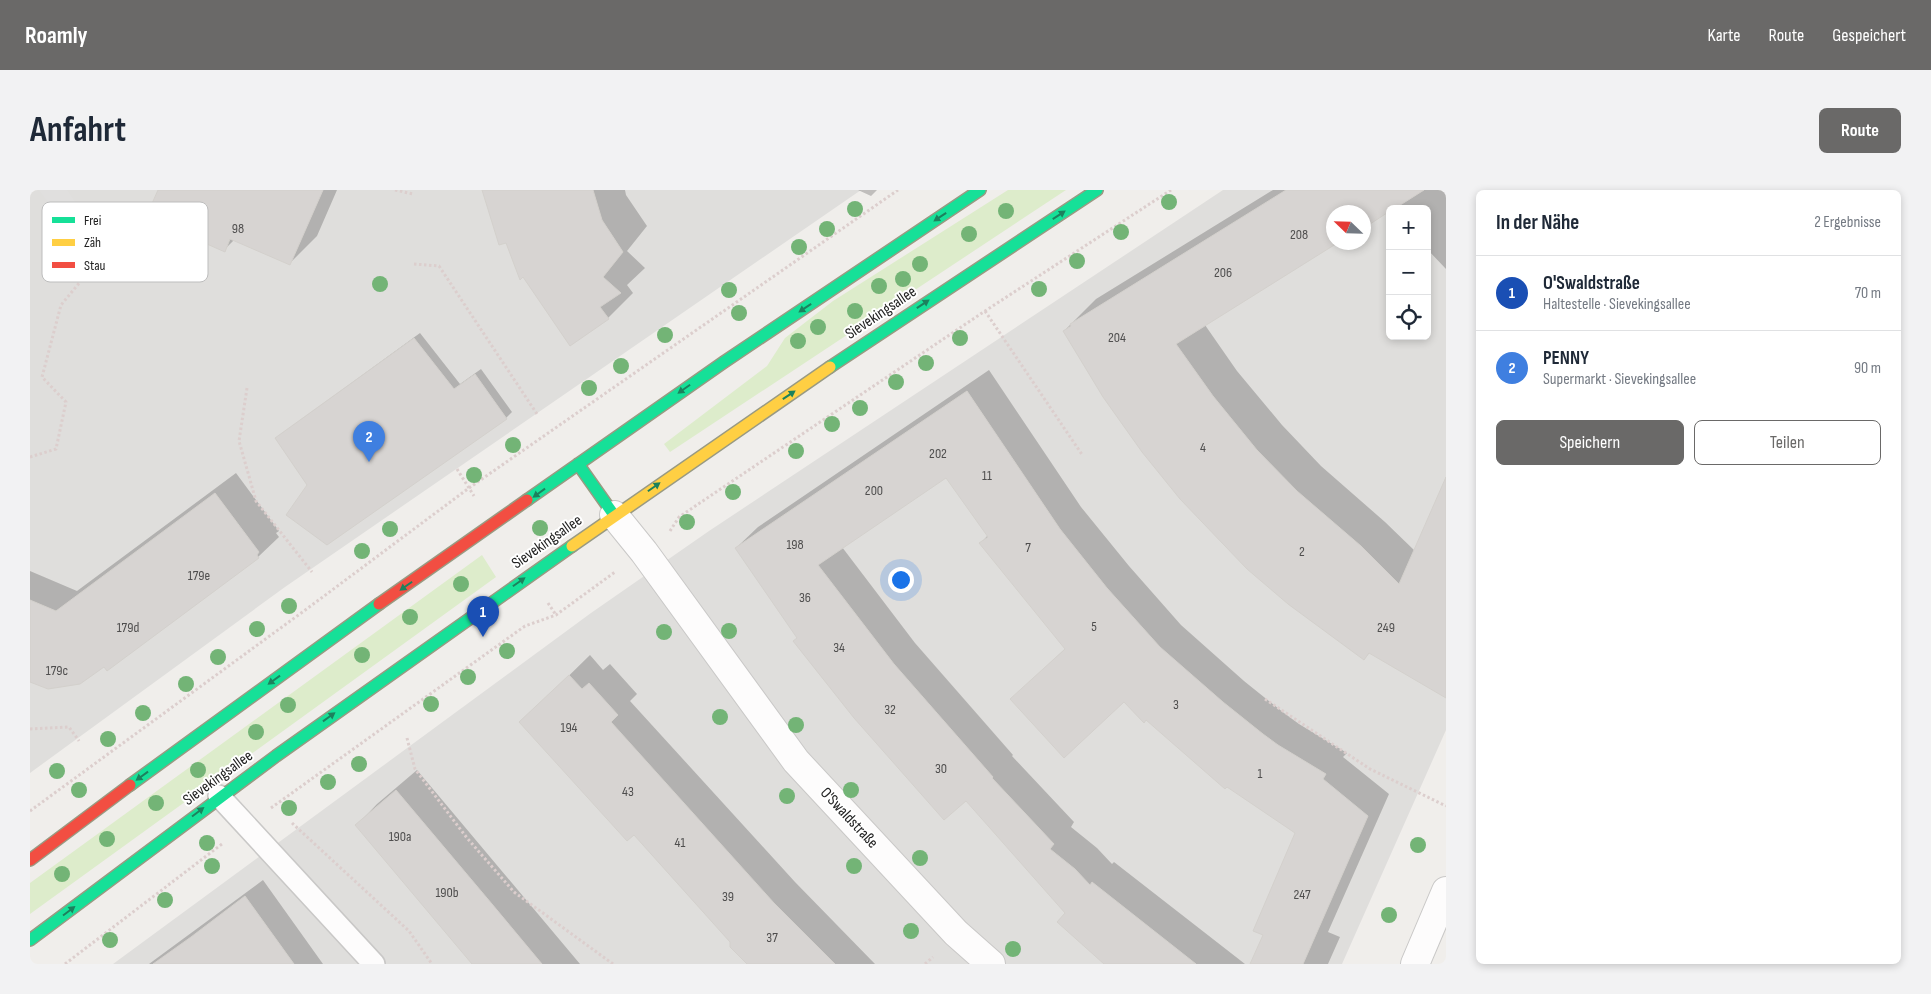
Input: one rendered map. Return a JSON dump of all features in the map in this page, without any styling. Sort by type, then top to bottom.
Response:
[{"type":"main road","points":[[30,860],[352,623],[724,362],[980,190]]},
{"type":"main road","name":"Sievekingsallee","points":[[30,940],[219,796],[614,515],[965,275],[1097,190]]},
{"type":"main road","points":[[578,464],[614,515]]},
{"type":"street","name":"O'Swaldstraße","points":[[614,515],[644,552],[796,761],[956,934],[991,964]]},
{"type":"street","points":[[1415,964],[1446,891]]},
{"type":"lane","points":[[219,796],[374,964]]},
{"type":"path","points":[[395,190],[413,194]]},
{"type":"path","points":[[30,811],[469,488],[898,190]]},
{"type":"path","points":[[668,536],[678,517],[985,311],[1171,190]]},
{"type":"path","points":[[414,264],[439,266],[537,414]]},
{"type":"path","points":[[30,457],[56,449],[66,402],[42,377],[61,305],[80,282]]},
{"type":"path","points":[[985,311],[1083,456]]},
{"type":"path","points":[[247,388],[239,441],[256,501],[312,572]]},
{"type":"path","points":[[456,469],[469,488]]},
{"type":"path","points":[[66,964],[246,826],[525,626],[556,615],[615,572]]},
{"type":"path","points":[[1265,699],[1370,769],[1446,806]]},
{"type":"path","points":[[30,729],[69,727],[79,740]]},
{"type":"path","points":[[407,738],[415,769],[467,838],[514,892],[614,964]]},
{"type":"path","points":[[292,823],[409,931],[432,964]]},
{"type":"shaded area","points":[[30,190],[861,190],[285,587],[30,773]]},
{"type":"shaded area","points":[[39,190],[67,190],[75,202],[48,202]]},
{"type":"shaded area","points":[[1223,190],[1446,190],[1446,730],[1342,964],[113,964],[591,613],[709,531]]},
{"type":"green space","points":[[1008,190],[1066,190],[670,452],[664,444],[767,366],[785,338],[833,301]]},
{"type":"green space","points":[[482,555],[496,577],[30,914],[30,883]]},
{"type":"building","points":[[158,190],[323,190],[290,265],[230,239],[225,252],[208,244],[208,202],[153,202]]},
{"type":"building","points":[[482,190],[593,190],[602,220],[623,252],[603,277],[621,293],[600,307],[609,319],[570,346],[523,277],[520,280],[506,243],[499,245]]},
{"type":"building","points":[[1286,190],[1424,190],[1400,205],[1386,205],[1386,214],[1371,223],[1371,205],[1326,205],[1326,250],[1176,344],[1213,396],[1257,450],[1297,491],[1361,546],[1399,584],[1446,477],[1446,698],[1369,653],[1364,660],[1288,604],[1247,569],[1180,499],[1142,452],[1103,397],[1063,331],[1071,326],[1070,324]]},
{"type":"building","points":[[414,338],[454,389],[475,374],[507,419],[327,545],[286,515],[307,485],[275,438]]},
{"type":"building","points":[[967,391],[1060,529],[1107,588],[1160,647],[1263,734],[1326,774],[1323,779],[1368,816],[1303,964],[1250,964],[1263,935],[1253,931],[1295,833],[1227,787],[1225,789],[1146,720],[1144,723],[1124,702],[1064,758],[1010,699],[1065,649],[979,543],[988,537],[946,478],[818,565],[894,664],[992,778],[1054,844],[1050,849],[1075,869],[1090,885],[1092,882],[1196,964],[1104,964],[1057,922],[1065,913],[966,801],[944,820],[854,718],[793,641],[797,638],[735,548]]},
{"type":"building","points":[[215,493],[259,552],[257,555],[259,558],[107,671],[104,667],[80,684],[48,689],[30,682],[30,600],[56,611]]},
{"type":"building","points":[[569,675],[582,689],[589,683],[618,715],[611,722],[774,903],[835,964],[747,964],[730,947],[730,942],[634,835],[627,841],[519,722]]},
{"type":"building","points":[[396,790],[542,964],[472,964],[355,825]]},
{"type":"building","points":[[245,896],[294,964],[153,964],[191,937]]},
{"type":"traffic: fast","points":[[527,500],[724,362],[980,190]]},
{"type":"traffic: fast","points":[[830,367],[1097,190]]},
{"type":"traffic: fast","points":[[578,464],[614,515]]},
{"type":"traffic: fast","points":[[30,940],[276,756],[572,546]]},
{"type":"traffic: fast","points":[[130,785],[379,604]]},
{"type":"traffic: slow","points":[[572,546],[830,367]]},
{"type":"traffic: jam","points":[[379,604],[527,500]]},
{"type":"traffic: jam","points":[[30,860],[130,785]]},
{"type":"place","name":"PENNY","points":[[369,462]]},
{"type":"place","name":"O'Swaldstraße","points":[[483,637]]}]
